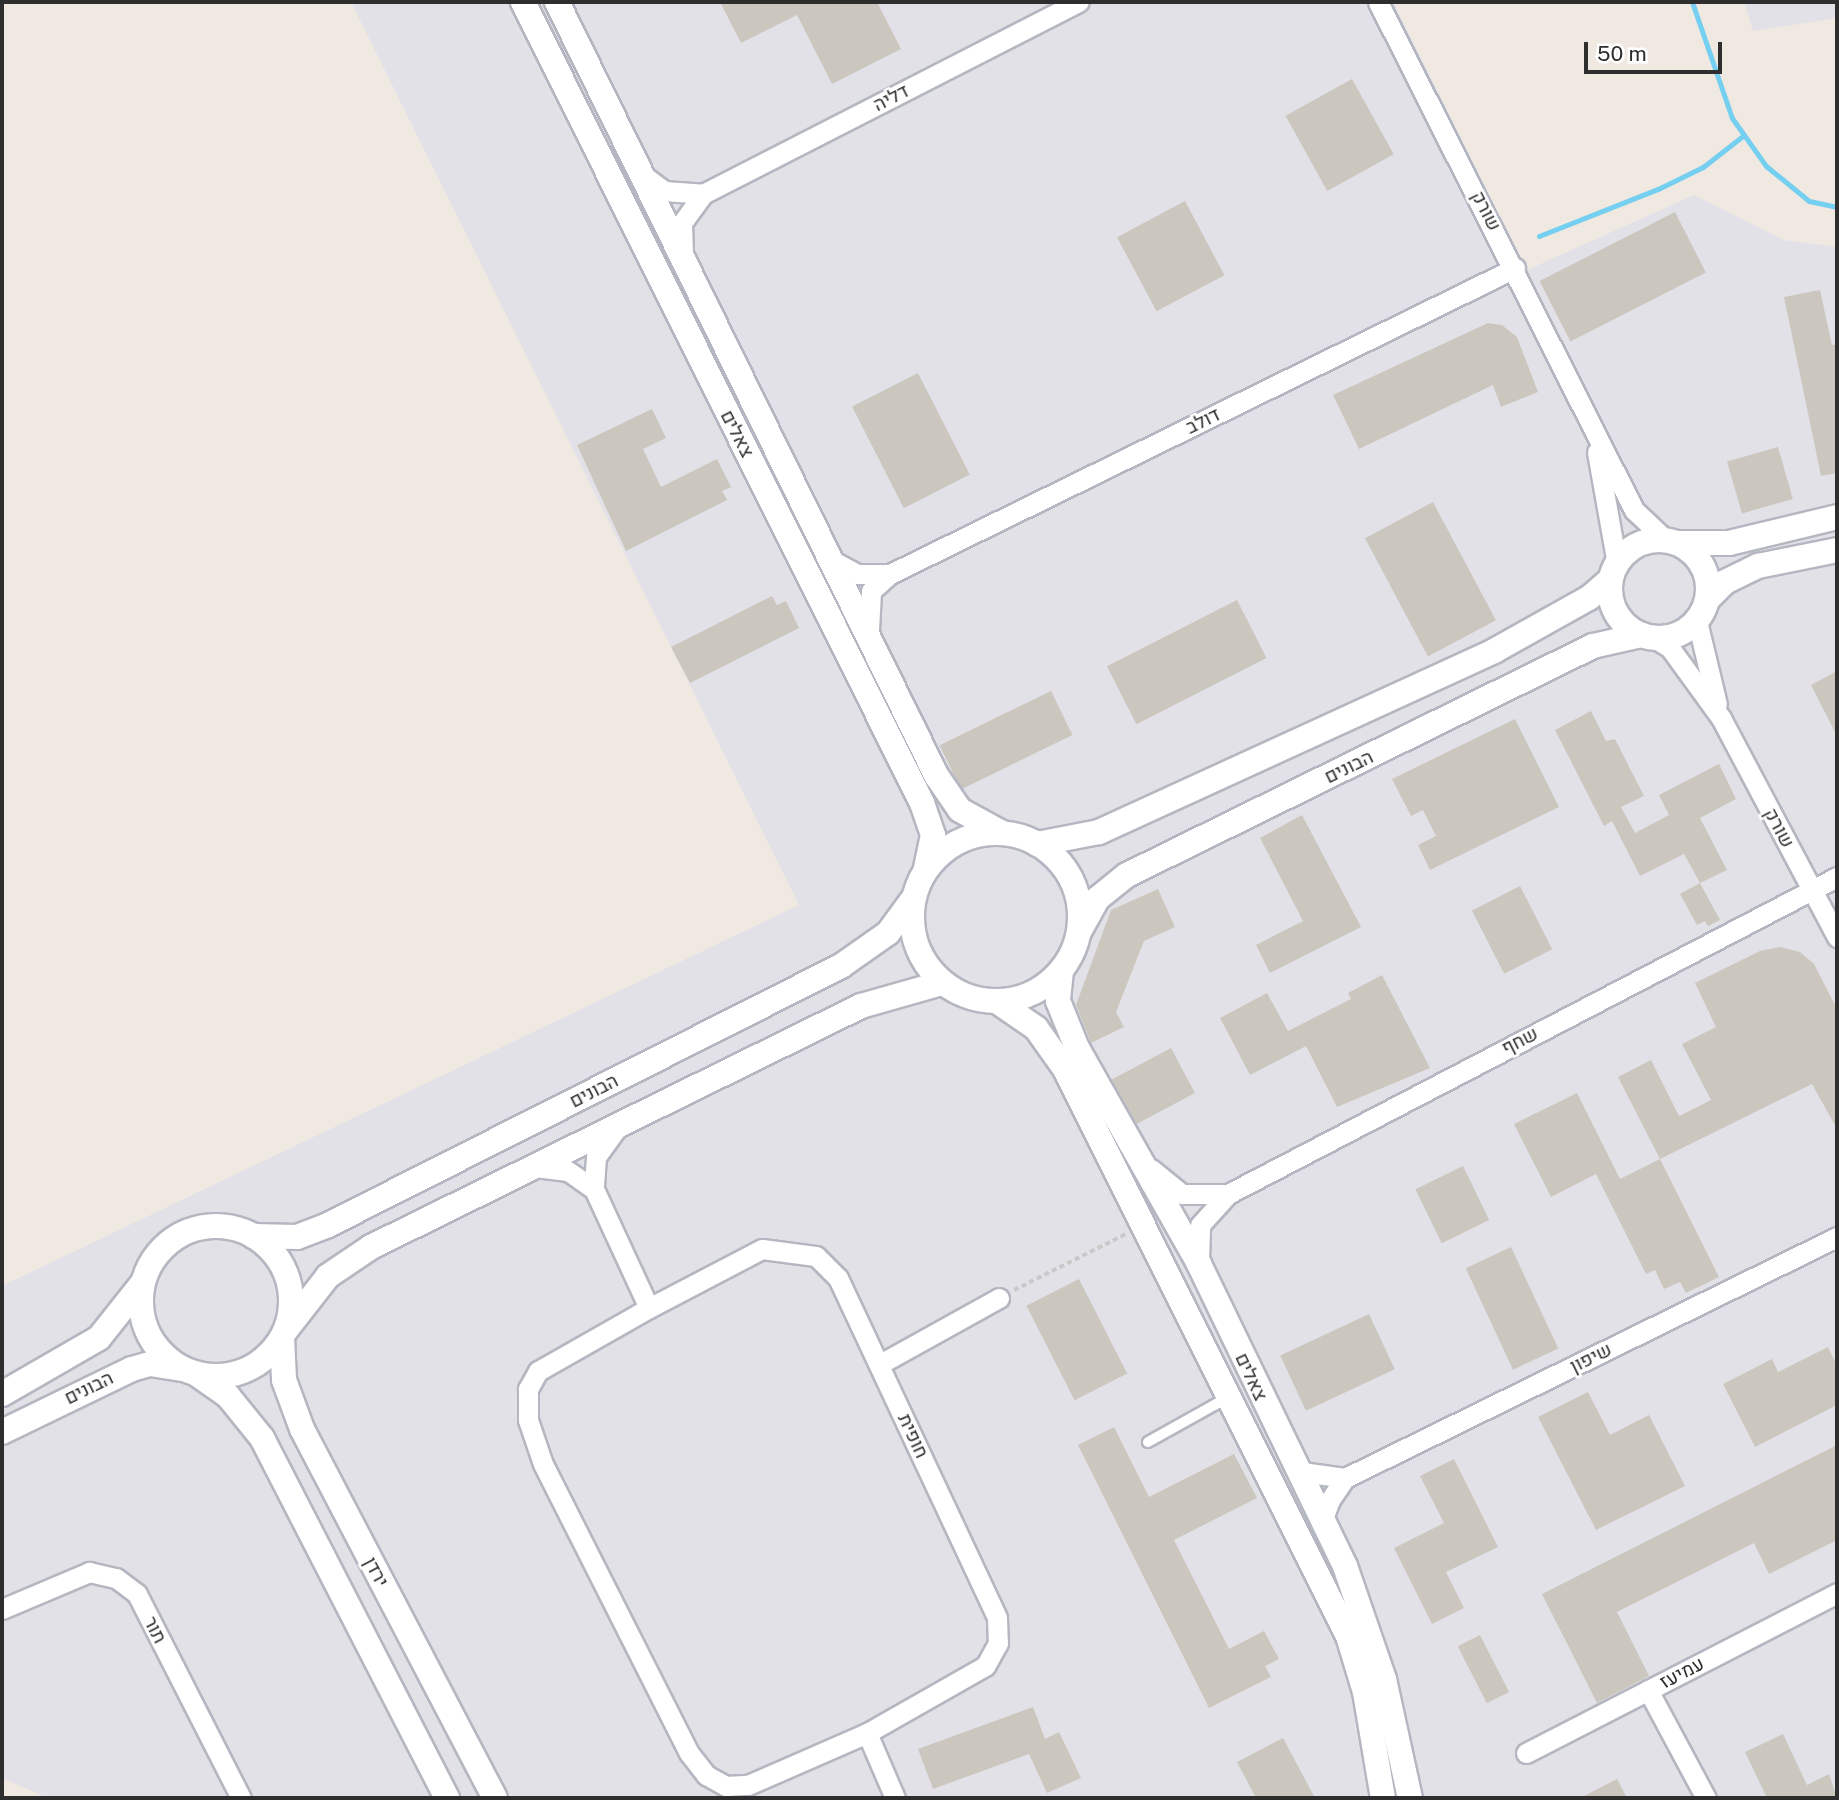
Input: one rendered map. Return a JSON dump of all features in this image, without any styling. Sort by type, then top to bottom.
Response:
[{"type":"street","name":"צאלים","points":[[523,2],[922,803],[933,835],[926,869]]},
{"type":"street","name":"צאלים","points":[[557,2],[948,795],[973,820],[1002,833]]},
{"type":"street","name":"דליה","points":[[685,262],[682,223],[703,194],[1079,2]]},
{"type":"street","name":"שורק","points":[[1378,2],[1515,268],[1634,510],[1672,542]]},
{"type":"street","points":[[640,173],[664,191],[703,194]]},
{"type":"street","name":"דולב","points":[[871,641],[867,607],[878,582],[890,574],[1515,268]]},
{"type":"street","name":"שורק","points":[[1591,423],[1614,572]]},
{"type":"street","points":[[1037,844],[1099,832],[1494,651],[1589,598],[1638,545],[1672,542],[1730,543],[1837,517]]},
{"type":"street","points":[[1672,542],[1701,563],[1702,610]]},
{"type":"street","points":[[1614,572],[1619,618],[1648,637],[1674,636],[1702,610],[1725,582],[1758,566],[1837,550]]},
{"type":"street","name":"דולב","points":[[831,560],[845,571],[890,574]]},
{"type":"street","name":"שורק","points":[[1702,610],[1721,718]]},
{"type":"street","name":"שורק","points":[[1648,637],[1670,648],[1721,718],[1837,937]]},
{"type":"street","name":"הבונים","points":[[1079,932],[1097,900],[1127,875],[1593,646],[1648,637]]},
{"type":"street","points":[[1002,833],[1037,844],[1060,864],[1076,890],[1079,932],[1061,971],[1022,998],[998,1002],[959,994],[942,983],[915,945],[913,899],[926,869],[959,841],[1002,833]]},
{"type":"street","name":"שחף","points":[[1199,1264],[1195,1241],[1200,1225],[1228,1194],[1837,877]]},
{"type":"street","name":"הבונים","points":[[253,1236],[298,1237],[328,1225],[841,966],[888,933],[913,899]]},
{"type":"street","name":"צאלים","points":[[1061,971],[1058,1001],[1068,1029],[1149,1168],[1199,1264],[1287,1455],[1345,1566],[1384,1679],[1410,1798]]},
{"type":"street","points":[[284,1334],[292,1304],[285,1271],[253,1236],[218,1226],[184,1232],[153,1258],[142,1285],[146,1330],[155,1346],[190,1372],[248,1370],[284,1334],[328,1276],[371,1247],[861,1006],[942,983]]},
{"type":"street","name":"צאלים","points":[[998,1002],[1037,1028],[1065,1069],[1348,1636],[1365,1692],[1383,1798]]},
{"type":"street","points":[[621,1123],[596,1157],[594,1189],[649,1308]]},
{"type":"street","points":[[534,1167],[568,1171],[594,1189]]},
{"type":"street","name":"שחף","points":[[1149,1168],[1182,1194],[1228,1194]]},
{"type":"street","name":"שיפון","points":[[1345,1478],[1837,1237]]},
{"type":"street","name":"חופית","points":[[793,1249],[816,1256],[838,1278],[880,1364],[997,1618],[998,1643],[985,1666],[964,1682],[867,1733],[748,1785],[726,1786],[706,1775],[689,1753],[543,1464],[528,1420],[528,1389],[538,1371],[649,1308],[761,1250],[793,1249]]},
{"type":"street","name":"הבונים","points":[[2,1394],[99,1338],[142,1285]]},
{"type":"street","points":[[880,1364],[999,1297]]},
{"type":"street","name":"ירדן","points":[[284,1334],[284,1380],[302,1429],[495,1798]]},
{"type":"street","name":"הבונים","points":[[2,1432],[132,1369],[150,1364],[190,1372]]},
{"type":"street","name":"ירדן","points":[[190,1372],[228,1396],[262,1438],[447,1798]]},
{"type":"street","points":[[1287,1455],[1302,1472],[1345,1478],[1322,1521],[1345,1566]]},
{"type":"street","name":"תור","points":[[2,1609],[89,1572],[116,1578],[137,1594],[241,1798]]},
{"type":"street","name":"עמיעז","points":[[1526,1753],[1837,1593]]},
{"type":"street","points":[[1648,1690],[1706,1798]]},
{"type":"street","points":[[867,1733],[895,1798]]},
{"type":"lane","points":[[1148,1442],[1229,1398]]},
{"type":"path","points":[[999,1297],[1143,1226]]},
{"type":"shaded area","points":[[351,2],[1393,2],[1527,270],[1694,195],[1784,240],[1837,247],[1837,1798],[48,1798],[2,1778],[2,1281],[4,1285],[799,905]]},
{"type":"shaded area","points":[[1744,2],[1837,2],[1837,18],[1753,31]]},
{"type":"building","points":[[720,2],[877,2],[901,49],[832,84],[797,15],[741,43]]},
{"type":"building","points":[[1352,79],[1394,154],[1327,191],[1286,116]]},
{"type":"building","points":[[1185,201],[1224,275],[1156,311],[1117,237]]},
{"type":"building","points":[[1675,212],[1706,273],[1570,342],[1540,281]]},
{"type":"building","points":[[1820,290],[1832,345],[1837,344],[1837,473],[1821,476],[1784,297]]},
{"type":"building","points":[[1488,323],[1502,325],[1517,337],[1538,392],[1501,407],[1493,385],[1359,449],[1333,395]]},
{"type":"building","points":[[918,373],[970,475],[904,508],[852,407]]},
{"type":"building","points":[[652,409],[666,438],[643,449],[661,487],[717,459],[731,487],[722,491],[727,500],[626,551],[577,445]]},
{"type":"building","points":[[1778,447],[1793,499],[1742,514],[1727,462]]},
{"type":"building","points":[[1433,502],[1496,620],[1428,656],[1365,538]]},
{"type":"building","points":[[772,596],[777,605],[786,601],[799,628],[690,683],[671,647]]},
{"type":"building","points":[[1237,600],[1267,658],[1136,724],[1107,666]]},
{"type":"building","points":[[1837,671],[1837,736],[1811,685]]},
{"type":"building","points":[[1051,691],[1072,735],[961,789],[940,745]]},
{"type":"building","points":[[1591,711],[1606,741],[1615,739],[1644,796],[1621,807],[1635,833],[1669,815],[1659,795],[1719,764],[1736,799],[1700,818],[1727,870],[1700,883],[1684,854],[1640,876],[1612,821],[1604,826],[1555,730]]},
{"type":"building","points":[[1515,719],[1559,807],[1430,870],[1418,845],[1436,836],[1423,810],[1411,816],[1392,779]]},
{"type":"building","points":[[1302,815],[1361,927],[1270,973],[1256,945],[1303,921],[1260,838]]},
{"type":"building","points":[[1700,883],[1720,920],[1708,926],[1705,921],[1697,925],[1680,894]]},
{"type":"building","points":[[1520,886],[1552,949],[1504,974],[1472,911]]},
{"type":"building","points":[[1158,889],[1175,927],[1144,941],[1116,1012],[1124,1027],[1091,1043],[1076,1005],[1111,910]]},
{"type":"building","points":[[1780,947],[1800,952],[1814,964],[1837,1009],[1837,1129],[1812,1084],[1660,1159],[1618,1077],[1651,1060],[1679,1116],[1711,1100],[1682,1044],[1716,1027],[1695,983],[1760,951]]},
{"type":"building","points":[[1382,975],[1430,1068],[1337,1107],[1306,1046],[1250,1075],[1220,1018],[1267,993],[1288,1031],[1351,999],[1348,993]]},
{"type":"building","points":[[1171,1048],[1195,1093],[1136,1124],[1112,1079]]},
{"type":"building","points":[[1577,1093],[1620,1179],[1660,1159],[1719,1277],[1686,1293],[1680,1282],[1664,1289],[1655,1270],[1646,1274],[1596,1174],[1551,1197],[1514,1124]]},
{"type":"building","points":[[1463,1166],[1489,1220],[1442,1243],[1415,1189]]},
{"type":"building","points":[[1511,1247],[1558,1349],[1513,1370],[1466,1268]]},
{"type":"building","points":[[1079,1279],[1127,1373],[1075,1400],[1026,1306]]},
{"type":"building","points":[[1369,1314],[1395,1369],[1306,1411],[1280,1355]]},
{"type":"building","points":[[1828,1347],[1837,1366],[1837,1405],[1755,1447],[1723,1384],[1772,1359],[1778,1372]]},
{"type":"building","points":[[1588,1392],[1610,1435],[1649,1415],[1685,1486],[1596,1530],[1538,1417]]},
{"type":"building","points":[[1114,1427],[1149,1497],[1234,1454],[1257,1498],[1174,1540],[1229,1649],[1264,1631],[1279,1659],[1265,1666],[1271,1677],[1209,1708],[1078,1445]]},
{"type":"building","points":[[1837,1445],[1837,1540],[1769,1574],[1754,1543],[1617,1612],[1649,1676],[1597,1703],[1542,1594]]},
{"type":"building","points":[[1454,1459],[1498,1547],[1446,1572],[1464,1608],[1432,1624],[1394,1548],[1444,1523],[1420,1476]]},
{"type":"building","points":[[1480,1635],[1509,1692],[1487,1703],[1458,1646]]},
{"type":"building","points":[[1033,1707],[1045,1739],[1059,1732],[1081,1778],[1047,1793],[1029,1754],[933,1789],[918,1749]]},
{"type":"building","points":[[1783,1734],[1807,1785],[1829,1774],[1837,1798],[1767,1798],[1745,1752]]},
{"type":"building","points":[[1283,1738],[1315,1798],[1256,1798],[1237,1762]]},
{"type":"building","points":[[1617,1779],[1627,1798],[1580,1798]]},
{"type":"waterway","points":[[1692,2],[1732,118],[1766,166],[1809,201],[1837,207]]},
{"type":"waterway","points":[[1539,236],[1658,189],[1703,167],[1744,135]]}]
